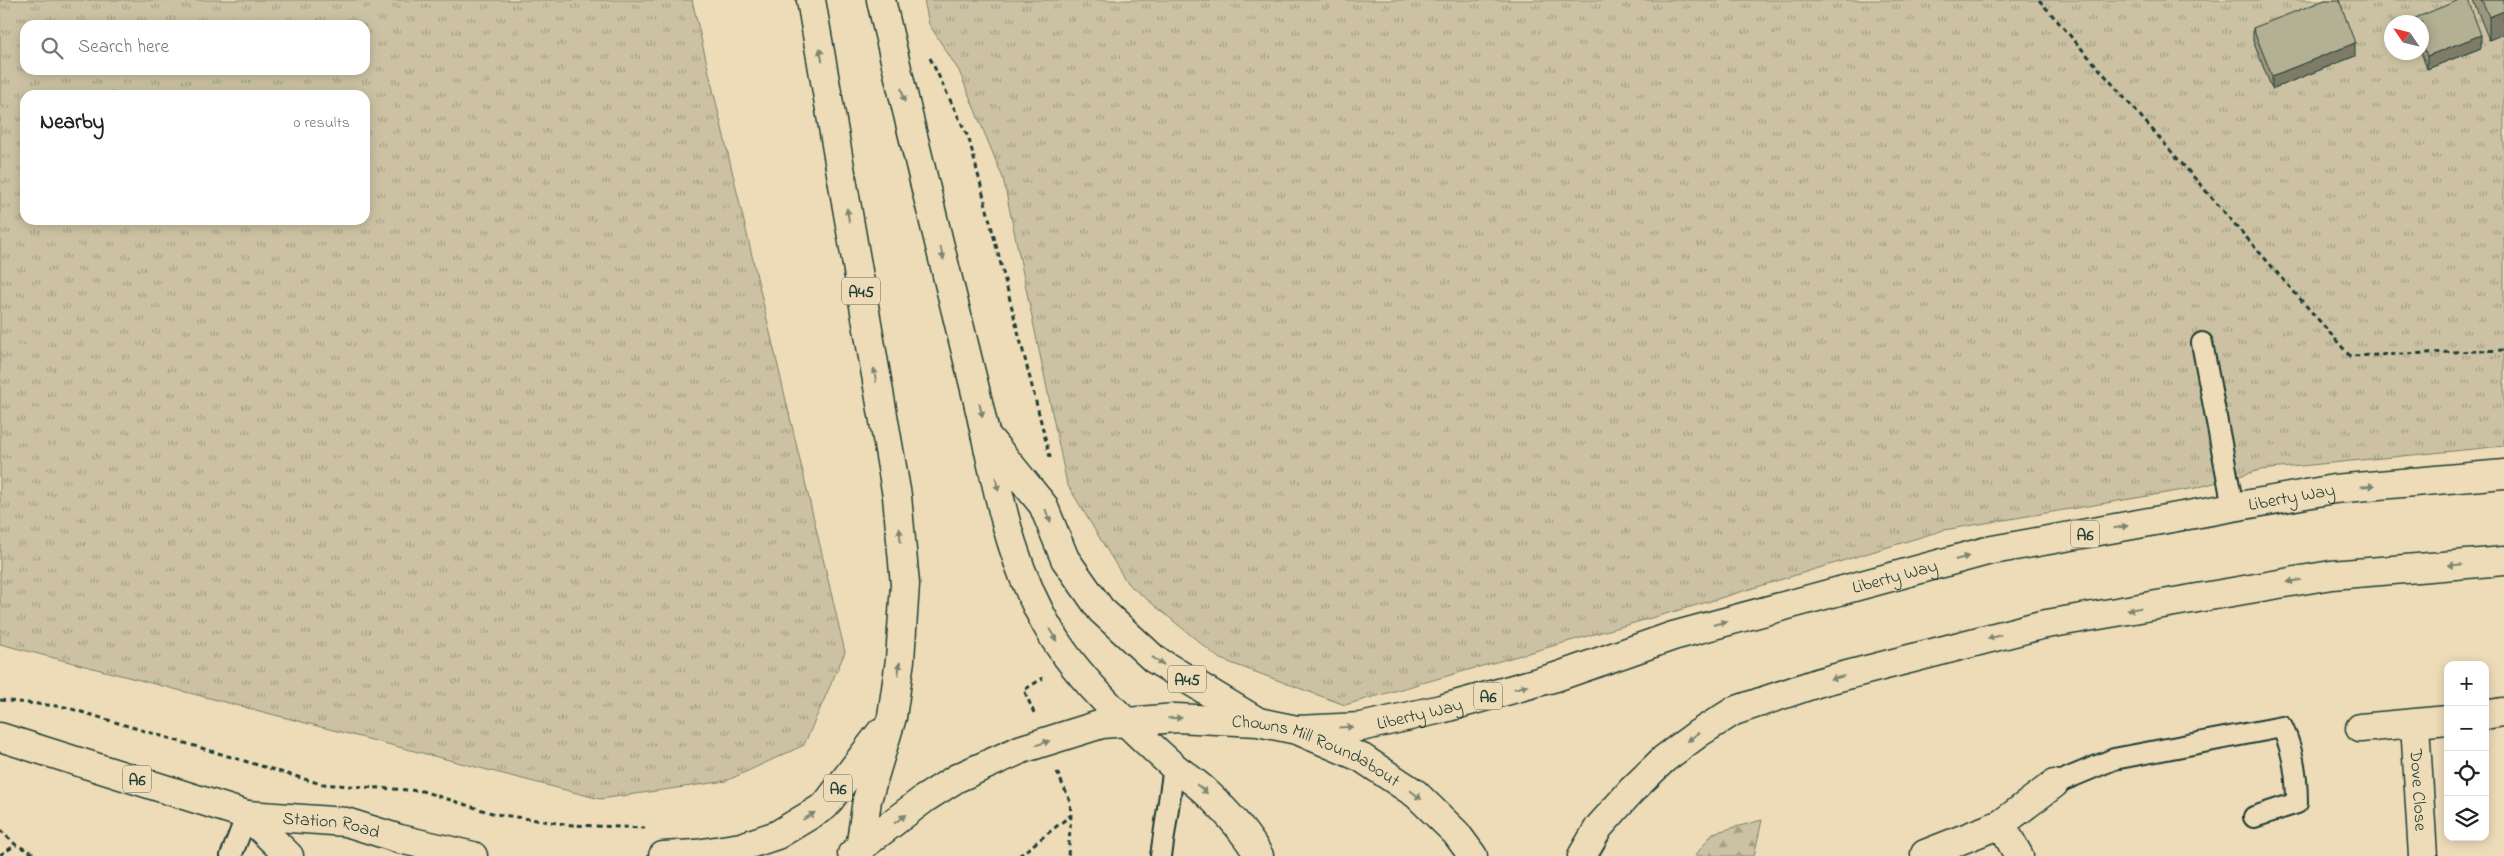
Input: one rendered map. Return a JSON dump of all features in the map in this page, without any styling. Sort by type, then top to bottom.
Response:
[{"type":"main road","name":"A45","points":[[811,0],[896,496],[905,584],[900,660],[892,717],[867,800],[856,853]]},
{"type":"main road","name":"A45","points":[[881,0],[987,436],[1005,526],[1023,578],[1038,610],[1070,661],[1126,722]]},
{"type":"main road","name":"A45","points":[[987,436],[1043,505],[1064,559],[1101,610],[1154,659],[1258,722]]},
{"type":"main road","name":"Liberty Way","points":[[1297,730],[1361,727],[1441,709],[1556,677],[1673,636],[1987,551],[2334,489],[2504,474]]},
{"type":"main road","points":[[1582,856],[1600,827],[1632,790],[1664,759],[1700,732],[1734,711],[1820,682],[2041,624],[2331,575],[2504,561]]},
{"type":"main road","name":"A6","points":[[663,856],[696,854],[741,847],[785,830],[825,806],[892,717]]},
{"type":"main road","name":"Chowns Mill Roundabout","points":[[856,853],[924,799],[957,778],[1022,749],[1102,724],[1176,718],[1258,722],[1297,730],[1362,758],[1416,794],[1456,834],[1473,856]]},
{"type":"main road","name":"Dove Close","points":[[2360,728],[2444,720]]},
{"type":"main road","points":[[1126,722],[1174,767],[1207,792],[1251,841],[1259,856]]},
{"type":"main road","name":"Dove Close","points":[[2415,724],[2423,856]]},
{"type":"main road","name":"Station Road","points":[[0,737],[247,815],[346,822],[400,839],[472,856]]},
{"type":"main road","points":[[1923,855],[2002,824],[2054,784]]},
{"type":"main road","name":"Station Road","points":[[247,815],[289,856]]},
{"type":"main road","points":[[2002,824],[2019,856]]},
{"type":"lane","points":[[2202,343],[2233,507]]},
{"type":"lane","points":[[2054,784],[2114,759],[2282,727],[2288,740],[2296,777],[2297,803],[2254,817]]},
{"type":"lane","points":[[1161,856],[1174,767]]},
{"type":"lane","points":[[231,856],[247,815]]},
{"type":"path","points":[[2039,0],[2350,356],[2504,350]]},
{"type":"path","points":[[929,56],[969,139],[1052,466]]},
{"type":"path","points":[[1032,710],[1024,690],[1037,682]]},
{"type":"path","points":[[0,700],[65,707],[321,784],[422,791],[495,814],[572,825],[646,828]]},
{"type":"path","points":[[1062,786],[1070,801],[1071,815],[1068,856]]},
{"type":"path","points":[[1019,856],[1071,815]]},
{"type":"path","points":[[0,830],[16,845],[39,856]]},
{"type":"path","points":[[0,856],[16,845]]},
{"type":"green space","points":[[0,0],[692,0],[845,652],[804,745],[726,781],[600,799],[0,644]]},
{"type":"green space","points":[[924,0],[2504,0],[2504,446],[2260,470],[2196,488],[1944,530],[1704,603],[1345,705],[1220,659],[1127,583],[1067,484],[1003,178],[959,71],[929,24]]},
{"type":"green space","points":[[1762,820],[1754,856],[1695,856],[1713,833]]},
{"type":"building","points":[[2325,0],[2339,0],[2355,43],[2272,76],[2253,28]]},
{"type":"building","points":[[2459,0],[2468,0],[2481,35],[2429,55],[2429,15],[2423,15]]},
{"type":"building","points":[[2482,0],[2504,0],[2504,11],[2489,17]]}]
